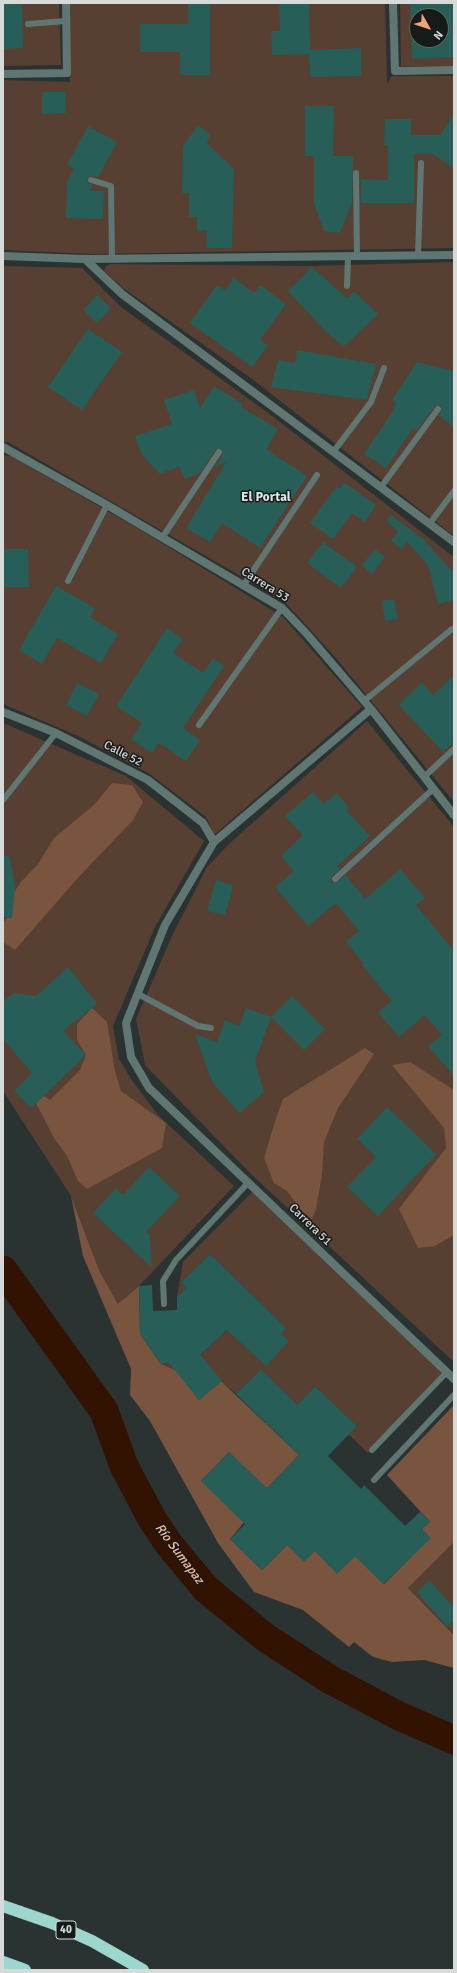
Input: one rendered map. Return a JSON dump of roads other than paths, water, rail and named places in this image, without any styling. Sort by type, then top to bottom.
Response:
[{"type":"highway","name":"40","points":[[3,1906],[52,1923],[92,1941],[143,1970]]},
{"type":"highway","points":[[3,1962],[25,1970]]},
{"type":"street","points":[[3,74],[67,73],[66,3]]},
{"type":"street","points":[[393,3],[395,71],[454,70]]},
{"type":"street","points":[[3,256],[85,259],[454,255]]},
{"type":"street","points":[[85,259],[122,294],[454,542]]},
{"type":"street","name":"Carrera 53","points":[[3,447],[107,505],[282,608],[306,633],[371,708],[454,815]]},
{"type":"street","name":"Carrera 51","points":[[371,708],[214,842],[165,925],[126,1023],[131,1056],[149,1088],[454,1379]]},
{"type":"street","name":"Calle 52","points":[[3,712],[56,733],[148,780],[203,823],[214,842]]},
{"type":"lane","points":[[28,24],[66,21]]},
{"type":"lane","points":[[418,256],[421,163]]},
{"type":"lane","points":[[356,173],[357,256]]},
{"type":"lane","points":[[91,180],[111,186],[112,258]]},
{"type":"lane","points":[[347,286],[348,256]]},
{"type":"lane","points":[[334,451],[371,402],[384,368]]},
{"type":"lane","points":[[381,487],[438,409]]},
{"type":"lane","points":[[162,538],[219,452]]},
{"type":"lane","points":[[243,586],[317,475]]},
{"type":"lane","points":[[430,523],[454,491]]},
{"type":"lane","points":[[68,581],[107,505]]},
{"type":"lane","points":[[199,725],[282,608]]},
{"type":"lane","points":[[364,701],[452,629]]},
{"type":"lane","points":[[3,800],[56,733]]},
{"type":"lane","points":[[424,777],[454,749]]},
{"type":"lane","points":[[335,879],[433,789]]},
{"type":"lane","points":[[138,994],[198,1026],[211,1028]]},
{"type":"lane","points":[[164,1304],[163,1282],[176,1260],[248,1183]]},
{"type":"lane","points":[[372,1450],[447,1372]]},
{"type":"lane","points":[[374,1480],[454,1395]]},
{"type":"waterway","name":"Río Sumapaz","points":[[3,1270],[104,1411],[124,1466],[152,1519],[168,1543],[206,1589],[266,1638],[331,1680],[399,1716],[454,1740]]},
{"type":"district","name":"El Portal","points":[[266,498]]}]
